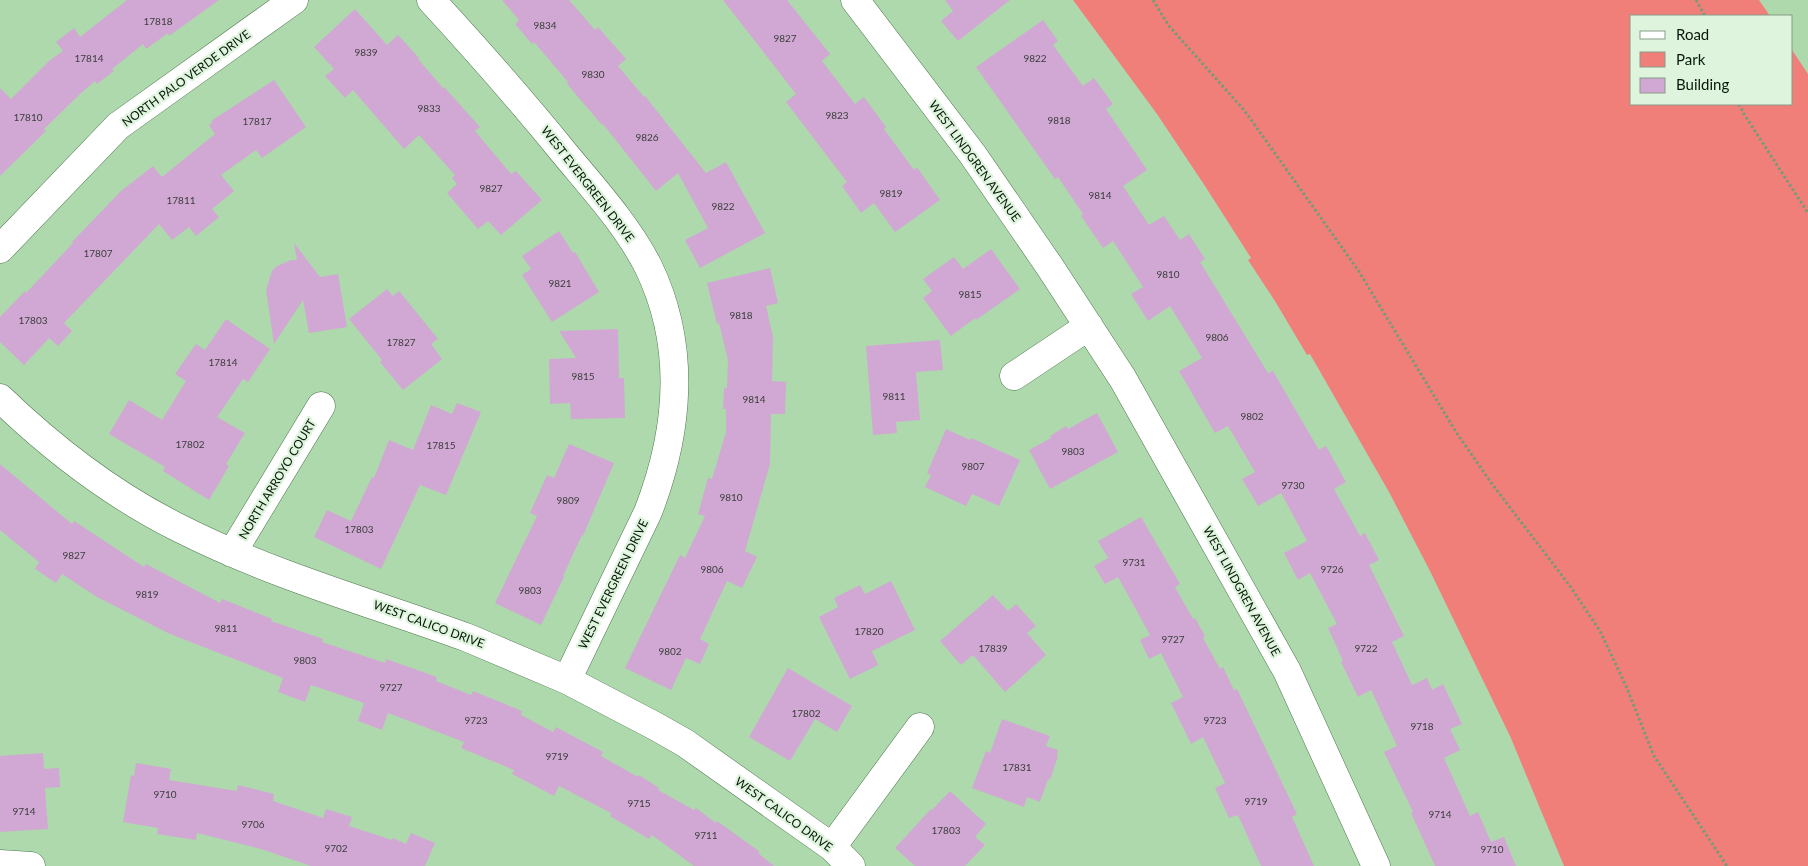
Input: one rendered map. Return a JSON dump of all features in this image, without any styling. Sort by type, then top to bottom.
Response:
[{"type":"street","name":"NORTH PALO VERDE DRIVE","points":[[0,249],[118,126],[294,0]]},
{"type":"street","name":"WEST EVERGREEN DRIVE","points":[[431,0],[556,143],[618,219],[648,267],[659,294],[667,322],[673,359],[674,406],[672,432],[664,467],[648,512],[567,680]]},
{"type":"street","name":"WEST LINDGREN AVENUE","points":[[855,0],[973,155],[1123,379],[1287,671],[1376,866]]},
{"type":"street","points":[[1014,376],[1089,326]]},
{"type":"street","name":"WEST CALICO DRIVE","points":[[0,398],[55,447],[103,483],[179,528],[232,553],[274,569],[468,638],[567,680],[621,707],[685,743],[832,847],[851,866]]},
{"type":"street","name":"NORTH ARROYO COURT","points":[[232,553],[321,406]]},
{"type":"street","points":[[832,847],[920,727]]},
{"type":"street","points":[[0,864],[31,866]]},
{"type":"path","points":[[1153,0],[1169,26],[1244,110],[1296,182],[1358,270],[1456,432],[1492,484],[1570,586],[1600,631],[1626,686],[1654,756],[1727,866]]},
{"type":"path","points":[[1696,0],[1704,15]]},
{"type":"path","points":[[1740,105],[1808,213]]},
{"type":"green space","points":[[1073,0],[1759,0],[1769,15],[1630,15],[1630,105],[1793,105],[1793,52],[1808,74],[1808,866],[1564,866],[1510,736],[1430,571],[1389,492],[1310,354],[1307,355],[1248,260],[1251,258],[1157,114]]},
{"type":"building","points":[[127,0],[219,0],[169,36],[168,33],[146,49],[143,44],[112,69],[114,71],[97,84],[95,81],[44,129],[46,131],[0,176],[0,88],[11,99],[50,60],[63,51],[56,42],[74,28],[80,37]]},
{"type":"building","points":[[502,0],[569,0],[595,30],[598,27],[626,59],[618,66],[645,96],[706,173],[726,162],[765,233],[700,268],[685,240],[708,228],[678,173],[656,191],[603,124],[567,84],[568,82],[534,42],[532,44],[515,24],[519,20]]},
{"type":"building","points":[[723,0],[787,0],[830,54],[822,61],[855,104],[864,97],[886,127],[884,129],[914,170],[917,167],[940,200],[895,232],[874,203],[861,213],[842,186],[847,182],[786,102],[796,94]]},
{"type":"building","points":[[945,0],[1010,0],[958,41],[941,21],[953,11]]},
{"type":"building","points":[[355,9],[387,45],[398,35],[443,88],[480,127],[475,131],[511,174],[516,171],[542,200],[501,235],[488,221],[478,229],[447,193],[457,184],[452,178],[455,175],[419,135],[404,149],[353,90],[345,98],[325,76],[334,69],[314,47]]},
{"type":"building","points":[[1043,20],[1058,41],[1053,45],[1083,86],[1094,78],[1113,104],[1106,109],[1147,170],[1123,186],[1149,225],[1164,216],[1180,240],[1189,234],[1205,259],[1200,262],[1268,373],[1273,371],[1319,450],[1326,446],[1346,482],[1334,489],[1360,536],[1365,533],[1379,560],[1369,565],[1404,636],[1392,642],[1412,685],[1427,678],[1432,690],[1443,684],[1462,724],[1450,729],[1460,750],[1444,758],[1470,816],[1478,812],[1491,842],[1504,837],[1516,866],[1435,866],[1411,813],[1413,812],[1384,752],[1397,746],[1371,690],[1358,697],[1341,662],[1343,661],[1328,628],[1337,624],[1310,573],[1298,580],[1284,553],[1307,541],[1281,493],[1258,506],[1242,479],[1255,472],[1228,426],[1215,433],[1179,371],[1202,358],[1170,306],[1148,321],[1131,294],[1143,287],[1113,241],[1103,248],[1058,177],[1055,179],[976,67]]},
{"type":"building","points":[[274,80],[306,127],[262,158],[256,150],[221,175],[234,191],[212,209],[219,217],[196,236],[189,227],[172,240],[159,224],[64,323],[72,331],[58,346],[49,338],[24,365],[0,342],[0,317],[25,291],[26,293],[121,191],[153,166],[162,177],[215,134],[209,125],[213,122],[211,121]]},
{"type":"building","points":[[559,231],[573,253],[575,252],[599,292],[552,322],[522,275],[531,269],[522,256]]},
{"type":"building","points":[[294,243],[320,277],[338,274],[347,327],[309,333],[303,300],[274,344],[266,290],[272,271],[277,266],[291,260],[297,260]]},
{"type":"building","points":[[991,249],[1020,289],[951,336],[923,298],[932,291],[923,279],[954,257],[963,269]]},
{"type":"building","points":[[770,268],[778,303],[766,306],[773,337],[772,381],[786,382],[785,414],[771,414],[770,464],[745,551],[757,557],[742,588],[727,581],[700,639],[709,644],[700,664],[686,658],[671,690],[625,668],[680,555],[685,558],[705,516],[698,514],[708,478],[712,479],[726,432],[726,409],[723,409],[724,388],[727,388],[728,360],[707,283]]},
{"type":"building","points":[[387,289],[393,296],[399,291],[438,339],[431,344],[442,359],[403,390],[349,319]]},
{"type":"building","points":[[226,319],[270,349],[248,382],[243,379],[217,417],[245,433],[226,464],[229,466],[209,500],[163,471],[165,467],[109,434],[129,400],[162,420],[186,381],[175,374],[196,344],[205,350]]},
{"type":"building","points":[[618,329],[619,378],[624,378],[625,418],[571,419],[570,403],[550,404],[549,359],[576,358],[559,331]]},
{"type":"building","points":[[940,340],[943,370],[916,372],[920,420],[896,422],[897,433],[873,435],[866,346]]},
{"type":"building","points":[[457,403],[481,412],[446,495],[420,485],[381,569],[314,537],[327,510],[351,521],[372,477],[374,478],[389,440],[413,450],[431,405],[452,414]]},
{"type":"building","points":[[1097,413],[1118,452],[1050,489],[1029,450],[1051,438],[1050,436],[1066,426],[1068,429]]},
{"type":"building","points":[[946,429],[1020,460],[999,506],[972,494],[966,506],[925,487],[931,475],[927,473]]},
{"type":"building","points":[[569,444],[614,463],[583,536],[541,625],[495,603],[537,516],[530,513],[547,475],[554,478]]},
{"type":"building","points":[[0,464],[72,524],[74,521],[144,567],[146,564],[220,603],[222,599],[272,619],[271,621],[323,639],[322,642],[385,663],[386,659],[437,677],[436,681],[471,695],[473,691],[522,711],[521,715],[553,732],[556,727],[603,752],[601,756],[638,777],[639,775],[659,788],[658,790],[694,810],[696,808],[716,823],[717,821],[760,852],[758,853],[774,866],[694,866],[652,835],[649,839],[610,816],[611,813],[559,786],[554,796],[512,774],[514,770],[461,748],[464,742],[388,713],[382,730],[358,721],[364,703],[311,685],[305,702],[278,692],[283,678],[170,634],[97,597],[62,574],[56,583],[35,569],[39,562],[0,530]]},
{"type":"building","points":[[1141,517],[1180,584],[1175,587],[1205,636],[1203,638],[1220,669],[1223,667],[1234,690],[1237,689],[1297,814],[1292,817],[1314,866],[1261,866],[1238,815],[1229,818],[1215,788],[1225,783],[1203,737],[1191,744],[1171,703],[1183,697],[1161,653],[1149,659],[1140,640],[1150,635],[1118,577],[1105,584],[1094,566],[1108,558],[1098,541]]},
{"type":"building","points":[[891,581],[915,630],[872,651],[878,665],[850,679],[819,617],[838,607],[834,598],[860,585],[865,594]]},
{"type":"building","points":[[993,595],[1008,611],[1016,604],[1036,626],[1027,633],[1046,655],[1005,692],[973,655],[961,665],[940,641]]},
{"type":"building","points":[[788,668],[852,706],[837,732],[815,719],[790,761],[749,737]]},
{"type":"building","points":[[1002,719],[1050,736],[1046,746],[1058,750],[1058,756],[1050,780],[1048,779],[1040,802],[1027,797],[1024,807],[972,788],[986,751],[990,753]]},
{"type":"building","points":[[43,753],[44,769],[59,768],[60,787],[45,788],[48,829],[0,832],[0,756]]},
{"type":"building","points":[[136,763],[171,769],[169,780],[237,791],[238,785],[274,794],[273,801],[323,818],[326,809],[352,817],[349,826],[392,840],[393,838],[406,844],[411,833],[435,843],[425,866],[311,866],[261,849],[197,833],[196,840],[157,834],[158,828],[123,822],[131,775],[134,776]]},
{"type":"building","points":[[950,791],[986,824],[975,837],[985,845],[965,866],[915,866],[895,848]]}]
